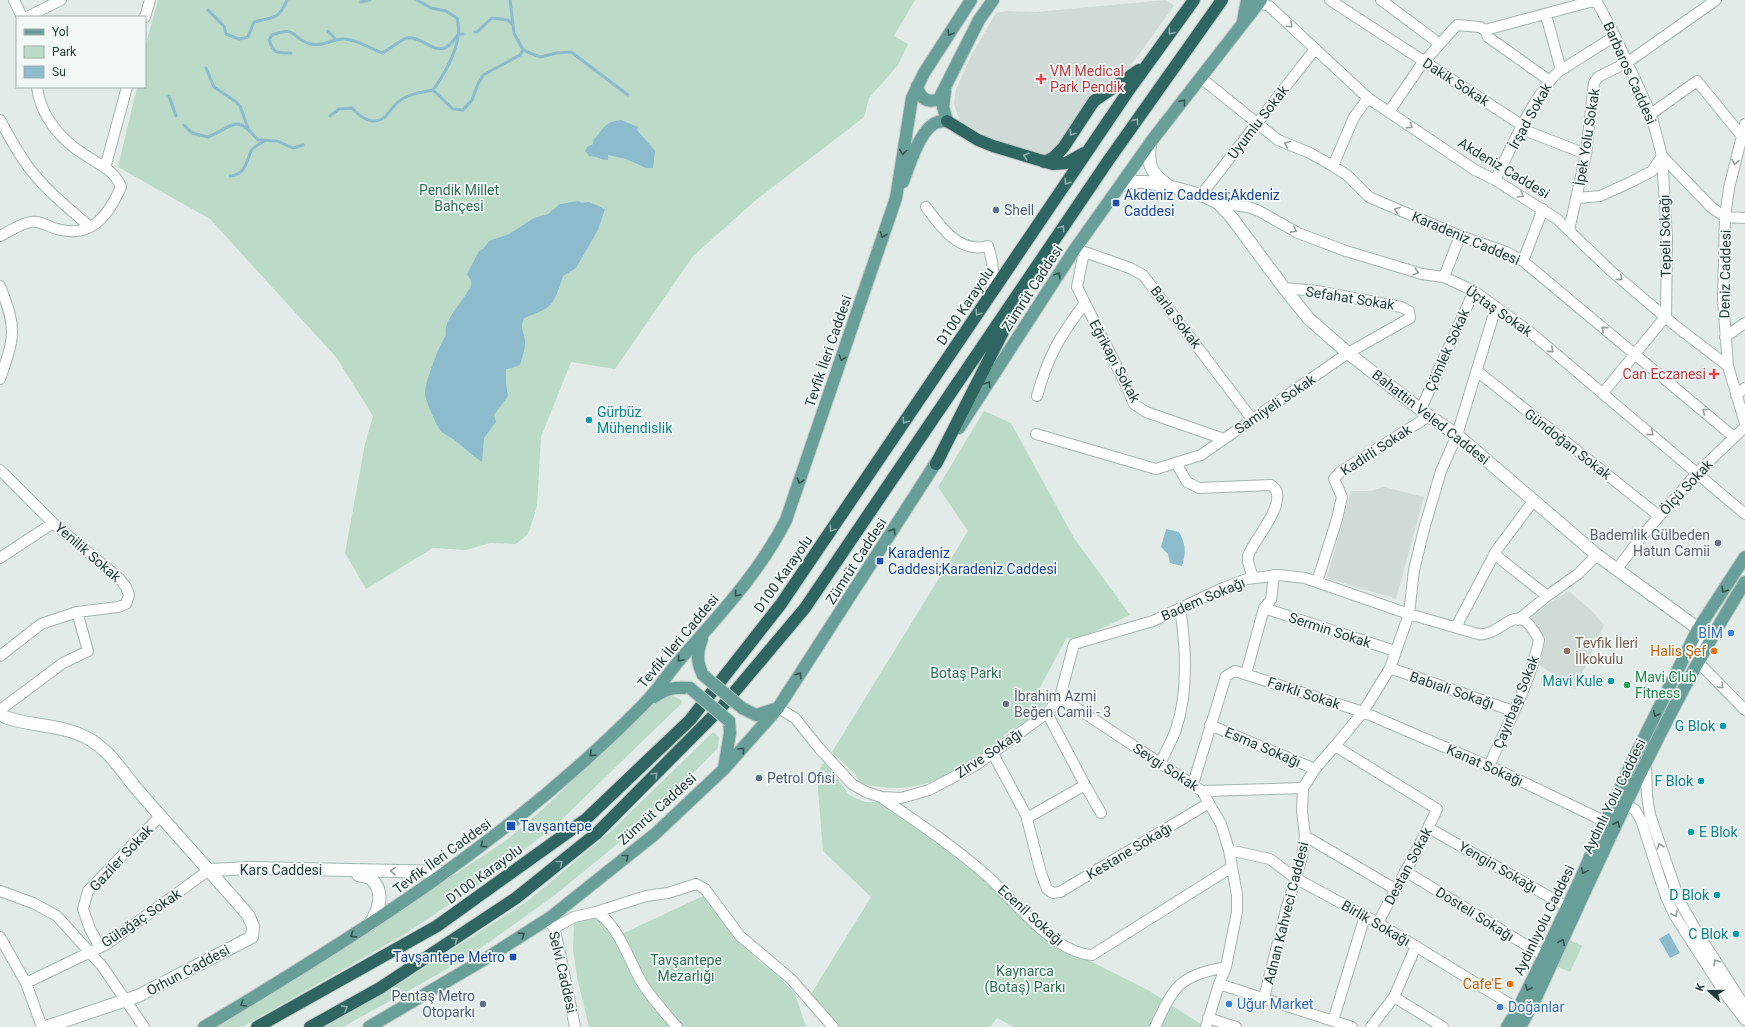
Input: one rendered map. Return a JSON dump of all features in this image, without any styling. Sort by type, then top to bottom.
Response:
[{"type":"highway","name":"D100 Karayolu","points":[[257,1027],[443,921],[585,820],[690,720],[781,604],[1088,150],[1194,0]]},
{"type":"highway","points":[[310,1027],[380,988],[516,898],[597,833],[720,709],[805,608],[1040,260],[1220,2]]},
{"type":"highway","points":[[1044,162],[1054,158],[1063,148],[1094,101],[1147,65]]},
{"type":"highway","points":[[947,121],[978,140],[1053,164],[1066,163],[1088,150]]},
{"type":"highway","points":[[936,464],[1040,260]]},
{"type":"main road","name":"Tevfik İleri Caddesi","points":[[204,1027],[307,965],[446,872],[503,830],[551,791],[644,704],[763,561],[786,520],[896,198],[909,108],[917,86],[971,0]]},
{"type":"main road","points":[[917,86],[921,96],[926,100],[930,101],[939,99],[979,20],[993,0]]},
{"type":"main road","name":"Zümrüt Caddesi","points":[[369,1027],[490,956],[551,924],[655,834],[724,769],[778,708],[936,464],[1080,250],[1119,187],[1150,143],[1242,24],[1254,1]]},
{"type":"main road","points":[[896,198],[922,137],[933,124],[947,121],[943,107],[945,89]]},
{"type":"main road","points":[[1698,629],[1745,557]]},
{"type":"main road","name":"Aydınlı Yolu Caddesi","points":[[1520,1027],[1534,1002],[1646,762],[1711,638],[1745,582]]},
{"type":"main road","name":"Aydınlıyolu Caddesi","points":[[1507,1027],[1518,1009],[1544,956],[1632,762],[1698,629]]},
{"type":"main road","points":[[706,630],[697,653],[698,666],[702,675],[742,708],[756,715],[778,708]]},
{"type":"main road","points":[[644,704],[664,690],[675,687],[690,688],[729,721],[730,733],[724,769]]},
{"type":"street","points":[[14,0],[22,16]]},
{"type":"street","points":[[29,16],[61,0]]},
{"type":"street","points":[[145,16],[150,0]]},
{"type":"street","name":"Dakik Sokak","points":[[1330,0],[1523,126],[1529,132],[1586,154]]},
{"type":"street","points":[[1381,0],[1440,44]]},
{"type":"street","points":[[1485,30],[1546,15],[1597,0]]},
{"type":"street","name":"Barbaros Caddesi","points":[[1597,0],[1628,62],[1651,114],[1662,156],[1711,207],[1725,217]]},
{"type":"street","name":"İpek Yolu Sokak","points":[[1569,230],[1586,154],[1594,83],[1598,77],[1628,62],[1716,0]]},
{"type":"street","name":"Akdeniz Caddesi","points":[[1254,1],[1269,6],[1368,98],[1475,170],[1495,180],[1543,209],[1569,230],[1611,271],[1666,316],[1676,327],[1728,366]]},
{"type":"street","points":[[1546,15],[1561,70]]},
{"type":"street","points":[[1389,112],[1424,62],[1456,25],[1480,27],[1485,30],[1488,37],[1550,81]]},
{"type":"street","name":"İrşad Sokak","points":[[1495,180],[1523,126],[1550,81],[1561,70],[1615,36]]},
{"type":"street","name":"Uyumlu Sokak","points":[[1201,196],[1315,49]]},
{"type":"street","name":"Karadeniz Caddesi","points":[[1201,78],[1256,124],[1278,140],[1310,153],[1333,166],[1347,175],[1369,197],[1460,236],[1506,252],[1523,261],[1734,437]]},
{"type":"street","points":[[1651,114],[1697,81],[1743,136]]},
{"type":"street","points":[[0,236],[30,222],[37,222],[69,233],[79,232],[96,224],[107,213],[114,203],[121,187],[117,177],[67,142],[59,134],[49,120],[37,88]]},
{"type":"street","points":[[105,168],[126,88]]},
{"type":"street","points":[[1333,166],[1354,117],[1368,98]]},
{"type":"street","points":[[0,120],[22,158],[34,174],[58,199],[90,226]]},
{"type":"street","name":"Deniz Caddesi","points":[[1745,124],[1729,188],[1725,217],[1723,300],[1728,366],[1745,423]]},
{"type":"street","points":[[1150,143],[1149,159],[1153,174],[1168,186]]},
{"type":"street","points":[[1577,198],[1600,196],[1629,183],[1652,171],[1662,156]]},
{"type":"street","name":"Tepeli Sokağı","points":[[1662,156],[1667,238],[1666,316]]},
{"type":"street","name":"Bahattin Veled Caddesi","points":[[1119,187],[1130,182],[1138,181],[1168,186],[1218,203],[1232,218],[1284,288],[1309,318],[1348,353],[1457,435],[1597,555],[1711,638]]},
{"type":"street","name":"Üçtaş Sokak","points":[[1218,203],[1259,211],[1298,233],[1346,251],[1422,274],[1444,277],[1474,291],[1530,332],[1745,514]]},
{"type":"street","points":[[926,207],[948,235],[961,243],[974,247],[981,248],[988,246],[993,262],[994,273],[991,295]]},
{"type":"street","points":[[1523,261],[1543,209]]},
{"type":"street","points":[[1725,217],[1744,220]]},
{"type":"street","points":[[1444,277],[1460,236]]},
{"type":"street","name":"Eğrikapı Sokak","points":[[1080,250],[1077,287],[1134,404],[1146,412],[1224,439]]},
{"type":"street","name":"Barla Sokak","points":[[1080,250],[1143,274],[1252,419]]},
{"type":"street","points":[[0,286],[12,321],[13,333],[12,346],[0,379]]},
{"type":"street","name":"Sefahat Sokak","points":[[1284,288],[1317,291],[1401,307],[1409,311],[1410,318],[1348,353]]},
{"type":"street","name":"Çömlek Sokak","points":[[1425,412],[1474,291]]},
{"type":"street","points":[[1037,396],[1044,369],[1055,345],[1085,303]]},
{"type":"street","name":"Adnan Kahveci Caddesi","points":[[1264,998],[1295,878],[1302,857],[1305,836],[1302,811],[1303,788],[1315,769],[1363,712],[1390,668],[1409,614],[1414,570],[1424,529],[1442,471],[1457,435],[1496,306]]},
{"type":"street","points":[[1603,393],[1666,316]]},
{"type":"street","points":[[1725,337],[1745,323]]},
{"type":"street","name":"Samiyeli Sokak","points":[[1036,434],[1156,469],[1201,455],[1348,353]]},
{"type":"street","name":"Gündoğan Sokak","points":[[1477,372],[1659,516]]},
{"type":"street","points":[[1736,395],[1745,388]]},
{"type":"street","name":"Kadirli Sokak","points":[[1317,582],[1337,520],[1342,498],[1334,479],[1340,472],[1425,412]]},
{"type":"street","name":"Ölçü Sokak","points":[[1617,569],[1659,516],[1696,473],[1745,427]]},
{"type":"street","points":[[1176,463],[1187,482],[1199,488],[1271,486],[1276,490],[1277,498],[1269,522],[1248,556],[1248,562],[1253,578]]},
{"type":"street","name":"Yenilik Sokak","points":[[0,470],[53,523],[119,578],[126,587],[129,595],[126,604],[118,607],[77,612]]},
{"type":"street","points":[[1456,627],[1494,554],[1534,500]]},
{"type":"street","points":[[0,558],[53,523]]},
{"type":"street","points":[[1494,554],[1547,596]]},
{"type":"street","points":[[1409,614],[1486,635],[1508,620],[1518,620],[1547,596],[1578,574],[1597,555]]},
{"type":"street","points":[[1193,784],[1226,676],[1235,671],[1246,674],[1264,608],[1272,600],[1274,575]]},
{"type":"street","name":"Badem Sokağı","points":[[1060,697],[1074,644],[1153,621],[1223,588],[1253,578],[1274,575],[1305,578],[1409,614]]},
{"type":"street","points":[[1161,762],[1176,731],[1185,684],[1183,624],[1180,608]]},
{"type":"street","name":"Sermin Sokak","points":[[1264,608],[1395,651]]},
{"type":"street","points":[[0,656],[41,624],[77,612],[88,652],[62,663],[2,714]]},
{"type":"street","name":"Çayırbaşı Sokak","points":[[1489,766],[1526,681],[1539,640],[1527,623],[1518,620]]},
{"type":"street","points":[[1698,629],[1698,662],[1745,710]]},
{"type":"street","name":"Babıali Sokağı","points":[[1390,668],[1513,711]]},
{"type":"street","name":"Farklı Sokak","points":[[1246,674],[1363,712]]},
{"type":"street","name":"Zirve Sokağı","points":[[778,708],[795,718],[819,748],[852,784],[866,792],[881,797],[901,798],[929,790],[976,765],[1047,712],[1060,697]]},
{"type":"street","name":"Sevgi Sokak","points":[[1060,697],[1161,762],[1202,791],[1221,824],[1229,850],[1237,895],[1237,912],[1226,967],[1207,1023]]},
{"type":"street","points":[[1047,712],[1101,813]]},
{"type":"street","name":"Kanat Sokağı","points":[[1363,712],[1489,766],[1606,822]]},
{"type":"street","points":[[2,714],[51,721],[90,734],[119,757],[140,784],[146,797],[209,870],[233,870]]},
{"type":"street","name":"Esma Sokağı","points":[[1210,725],[1315,769]]},
{"type":"street","name":"Destan Sokak","points":[[1335,746],[1437,809],[1429,828],[1395,889],[1378,924]]},
{"type":"street","points":[[992,752],[1027,818],[1085,785]]},
{"type":"street","points":[[1646,762],[1647,796],[1650,815],[1680,902],[1697,932],[1745,1007]]},
{"type":"street","points":[[1202,791],[1303,788]]},
{"type":"street","name":"Ecenil Sokağı","points":[[881,797],[984,873],[1051,936],[1068,948],[1082,954],[1092,955],[1232,867]]},
{"type":"street","name":"Kestane Sokağı","points":[[1027,818],[1041,873],[1048,889],[1053,893],[1060,892],[1209,803]]},
{"type":"street","points":[[1626,804],[1635,810],[1641,820],[1666,897],[1675,916],[1726,995],[1745,1020]]},
{"type":"street","name":"Gaziler Sokak","points":[[100,947],[90,929],[83,909],[88,891],[161,815]]},
{"type":"street","name":"Yengin Sokağı","points":[[1429,828],[1567,907]]},
{"type":"street","points":[[1305,836],[1395,889]]},
{"type":"street","name":"Birlik Sokağı","points":[[1229,850],[1270,859],[1295,878],[1365,916],[1518,1009]]},
{"type":"street","name":"Kars Caddesi","points":[[233,870],[250,868],[446,872]]},
{"type":"street","name":"Gülağaç Sokak","points":[[26,982],[88,951],[107,944],[209,870]]},
{"type":"street","name":"Orhun Caddesi","points":[[46,1027],[56,1022],[81,1017],[126,1001],[252,937],[253,926],[248,915],[209,870]]},
{"type":"street","name":"Kars Caddesi","points":[[233,870],[251,873],[364,875],[370,878],[378,888],[380,897],[377,911],[369,924]]},
{"type":"street","name":"Dosteli Sokağı","points":[[1406,871],[1544,956]]},
{"type":"street","points":[[551,924],[596,912],[646,896],[668,893],[696,884],[705,889],[740,936],[791,979],[833,1027]]},
{"type":"street","points":[[0,891],[33,903],[57,916],[102,966],[144,1027]]},
{"type":"street","points":[[596,912],[602,916],[617,936],[644,986],[677,1027]]},
{"type":"street","points":[[1333,1021],[1365,916]]},
{"type":"street","name":"Selvi Caddesi","points":[[551,924],[575,1027]]},
{"type":"street","points":[[0,937],[26,982],[42,1027]]},
{"type":"street","points":[[1372,1027],[1394,997],[1416,946]]},
{"type":"street","points":[[1155,1027],[1176,989],[1184,982],[1213,969],[1226,967]]},
{"type":"street","points":[[1219,984],[1352,1027]]},
{"type":"street","points":[[1394,997],[1443,1027]]},
{"type":"street","points":[[1207,1023],[1236,1027]]},
{"type":"shaded area","name":"VM Medical Park Pendik","points":[[1166,0],[1174,6],[1123,76],[1103,98],[1071,149],[1063,158],[1058,158],[996,141],[959,119],[954,104],[956,89],[972,54],[996,13],[1006,11],[1036,12]]},
{"type":"shaded area","points":[[1384,487],[1424,497],[1396,599],[1327,578],[1351,491],[1370,491]]},
{"type":"shaded area","name":"Tevfik İleri İlkokulu","points":[[1569,591],[1594,613],[1604,625],[1575,689],[1538,664],[1546,639],[1531,619],[1534,613]]},
{"type":"green space","name":"Pendik Millet Bahçesi","points":[[158,0],[915,0],[894,36],[908,44],[898,65],[869,98],[864,117],[756,200],[693,256],[615,369],[571,362],[541,437],[537,506],[527,535],[516,544],[490,543],[466,550],[433,548],[366,589],[345,553],[365,444],[373,416],[336,357],[210,219],[118,167],[137,88],[146,88],[146,43]]},
{"type":"green space","name":"Botaş Parkı","points":[[984,411],[1011,423],[1074,538],[1130,615],[1074,641],[1067,637],[1036,695],[1046,703],[1031,718],[1005,735],[984,753],[956,772],[926,784],[910,787],[877,787],[860,783],[856,775],[832,752],[968,531],[938,487]]},
{"type":"green space","points":[[670,694],[681,700],[682,703],[555,826],[477,886],[405,934],[242,1027],[217,1027],[391,917],[508,839],[543,809],[655,701]]},
{"type":"green space","points":[[713,732],[719,737],[718,748],[649,818],[555,895],[467,958],[343,1027],[323,1027],[397,985],[529,900],[611,831]]},
{"type":"green space","name":"Kaynarca (Botaş) Parkı","points":[[825,763],[849,795],[865,802],[882,802],[958,857],[985,879],[1056,944],[1148,990],[1205,1027],[1014,1027],[997,1018],[990,1027],[839,1027],[811,994],[871,897],[823,851],[817,777],[822,764]]},
{"type":"green space","name":"Tavşantepe Mezarlığı","points":[[703,896],[756,959],[779,977],[795,994],[806,1027],[589,1027],[577,977],[573,950],[574,920],[593,918],[624,933]]},
{"type":"green space","points":[[1568,939],[1582,946],[1570,972],[1556,966]]},
{"type":"water","points":[[621,120],[638,127],[637,130],[655,151],[653,168],[646,168],[626,159],[608,155],[608,160],[589,156],[585,151],[587,147],[593,144],[594,138],[595,139],[605,126],[611,122]]},
{"type":"water","points":[[578,201],[582,203],[589,202],[605,209],[598,230],[576,268],[563,276],[557,294],[551,304],[547,308],[524,318],[522,328],[525,343],[520,365],[506,369],[508,396],[494,415],[496,422],[484,438],[482,462],[440,430],[425,396],[430,371],[446,335],[447,324],[453,312],[471,287],[471,281],[467,274],[479,251],[483,249],[489,241],[509,234],[534,218],[548,214],[560,204]]},
{"type":"water","points":[[1166,529],[1179,532],[1181,536],[1185,549],[1182,566],[1170,563],[1168,554],[1161,547]]},
{"type":"water","points":[[1669,933],[1680,953],[1670,958],[1659,939]]},
{"type":"waterway","points":[[208,10],[224,26],[226,34],[239,39],[248,37],[254,22],[275,17],[281,11],[287,0]]},
{"type":"waterway","points":[[361,2],[370,0]]},
{"type":"waterway","points":[[330,116],[339,109],[352,108],[364,118],[377,121],[386,116],[402,99],[433,90],[452,56],[456,46],[459,27],[457,18],[446,11],[431,8],[417,0]]},
{"type":"waterway","points":[[510,0],[513,24]]},
{"type":"waterway","points":[[475,32],[477,32],[492,18],[508,20],[513,25],[514,33],[523,50],[540,57],[557,53],[571,52],[628,95]]},
{"type":"waterway","points":[[291,53],[279,53],[274,50],[269,40],[272,35],[287,31],[291,32],[304,42],[315,45],[345,39],[360,43],[383,53],[407,38],[417,39],[438,49],[448,46],[459,34],[463,34]]},
{"type":"waterway","points":[[328,31],[335,39]]},
{"type":"waterway","points":[[433,90],[453,109],[463,110],[472,100],[483,75],[520,55],[523,50]]},
{"type":"waterway","points":[[206,68],[214,87],[240,106],[248,128]]},
{"type":"waterway","points":[[169,96],[176,116]]},
{"type":"waterway","points":[[184,125],[192,133],[208,137],[234,124],[239,124],[258,140],[277,141],[293,148],[303,145]]},
{"type":"waterway","points":[[230,176],[242,171],[251,151],[264,141]]},
{"type":"place","name":"VM Medical Park Pendik","points":[[1041,79]]},
{"type":"place","name":"Akdeniz Caddesi;Akdeni̇z Caddesi̇","points":[[1116,203]]},
{"type":"place","name":"Shell","points":[[996,210]]},
{"type":"place","name":"Can Eczanesi","points":[[1714,374]]},
{"type":"place","name":"Gürbüz Mühendislik","points":[[589,420]]},
{"type":"place","name":"Bademlik Gülbeden Hatun Camii","points":[[1718,543]]},
{"type":"place","name":"Karadeniz Caddesi;Karadeni̇z Caddesi̇","points":[[880,561]]},
{"type":"place","name":"BİM","points":[[1731,633]]},
{"type":"place","name":"Tevfik İleri İlkokulu","points":[[1567,651]]},
{"type":"place","name":"Halis Şef","points":[[1714,651]]},
{"type":"place","name":"Mavi Kule","points":[[1611,681]]},
{"type":"place","name":"Mavi Club Fitness","points":[[1627,685]]},
{"type":"place","name":"İbrahim Azmi Beğen Camii - 3","points":[[1006,704]]},
{"type":"place","name":"G Blok","points":[[1723,726]]},
{"type":"place","name":"Petrol Ofisi","points":[[759,778]]},
{"type":"place","name":"F Blok","points":[[1701,781]]},
{"type":"place","name":"Tavşantepe","points":[[511,826]]},
{"type":"place","name":"E Blok","points":[[1691,832]]},
{"type":"place","name":"D Blok","points":[[1717,895]]},
{"type":"place","name":"C Blok","points":[[1736,934]]},
{"type":"place","name":"Tavşantepe Metro","points":[[513,957]]},
{"type":"place","name":"Cafe'E","points":[[1510,984]]},
{"type":"place","name":"Pentaş Metro Otoparkı","points":[[483,1004]]},
{"type":"place","name":"Uğur Market","points":[[1229,1004]]},
{"type":"place","name":"Doğanlar","points":[[1500,1007]]}]
